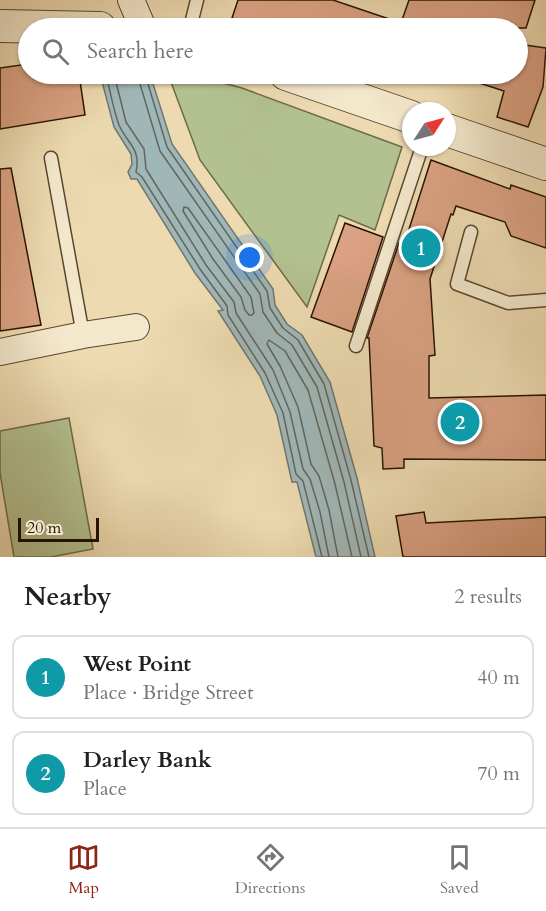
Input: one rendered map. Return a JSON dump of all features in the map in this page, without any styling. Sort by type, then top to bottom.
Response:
[{"type":"street","points":[[131,0],[139,18]]},
{"type":"street","points":[[0,26],[18,26]]},
{"type":"street","points":[[315,84],[402,114]]},
{"type":"street","points":[[456,133],[546,164]]},
{"type":"street","points":[[0,352],[136,327]]},
{"type":"lane","points":[[192,18],[197,0]]},
{"type":"lane","points":[[356,346],[419,156]]},
{"type":"lane","points":[[51,158],[83,335]]},
{"type":"lane","points":[[471,232],[457,284],[508,303],[546,300]]},
{"type":"green space","points":[[172,84],[227,84],[242,88],[402,147],[375,230],[339,215],[307,307],[200,160]]},
{"type":"green space","points":[[69,418],[93,549],[51,557],[14,557],[0,473],[0,431]]},
{"type":"water","points":[[103,84],[153,84],[172,144],[273,289],[275,305],[287,324],[302,335],[330,382],[357,478],[375,557],[316,557],[297,482],[292,482],[277,415],[260,376],[218,311],[223,310],[195,273],[137,179],[131,179],[128,172],[132,164],[131,154],[114,127]]},
{"type":"building","points":[[238,0],[333,0],[386,18],[232,18]]},
{"type":"building","points":[[409,0],[535,0],[528,22],[528,18],[403,18]]},
{"type":"building","points":[[528,45],[546,48],[543,87],[528,127],[497,117],[504,91],[482,84],[528,84]]},
{"type":"building","points":[[18,65],[18,84],[80,84],[85,115],[0,129],[0,68]]},
{"type":"building","points":[[431,160],[510,189],[511,185],[546,197],[546,248],[511,236],[505,222],[456,206],[453,215],[451,214],[430,279],[435,355],[429,356],[429,398],[546,395],[546,460],[404,459],[404,468],[383,469],[382,448],[374,446],[369,338],[367,338],[399,243],[404,245]]},
{"type":"building","points":[[11,168],[41,325],[0,331],[0,169]]},
{"type":"building","points":[[345,223],[383,237],[352,332],[311,317]]},
{"type":"building","points":[[424,512],[426,523],[546,517],[546,557],[403,557],[396,516]]},
{"type":"place","name":"West Point","points":[[421,248]]},
{"type":"place","name":"Darley Bank","points":[[460,422]]}]
